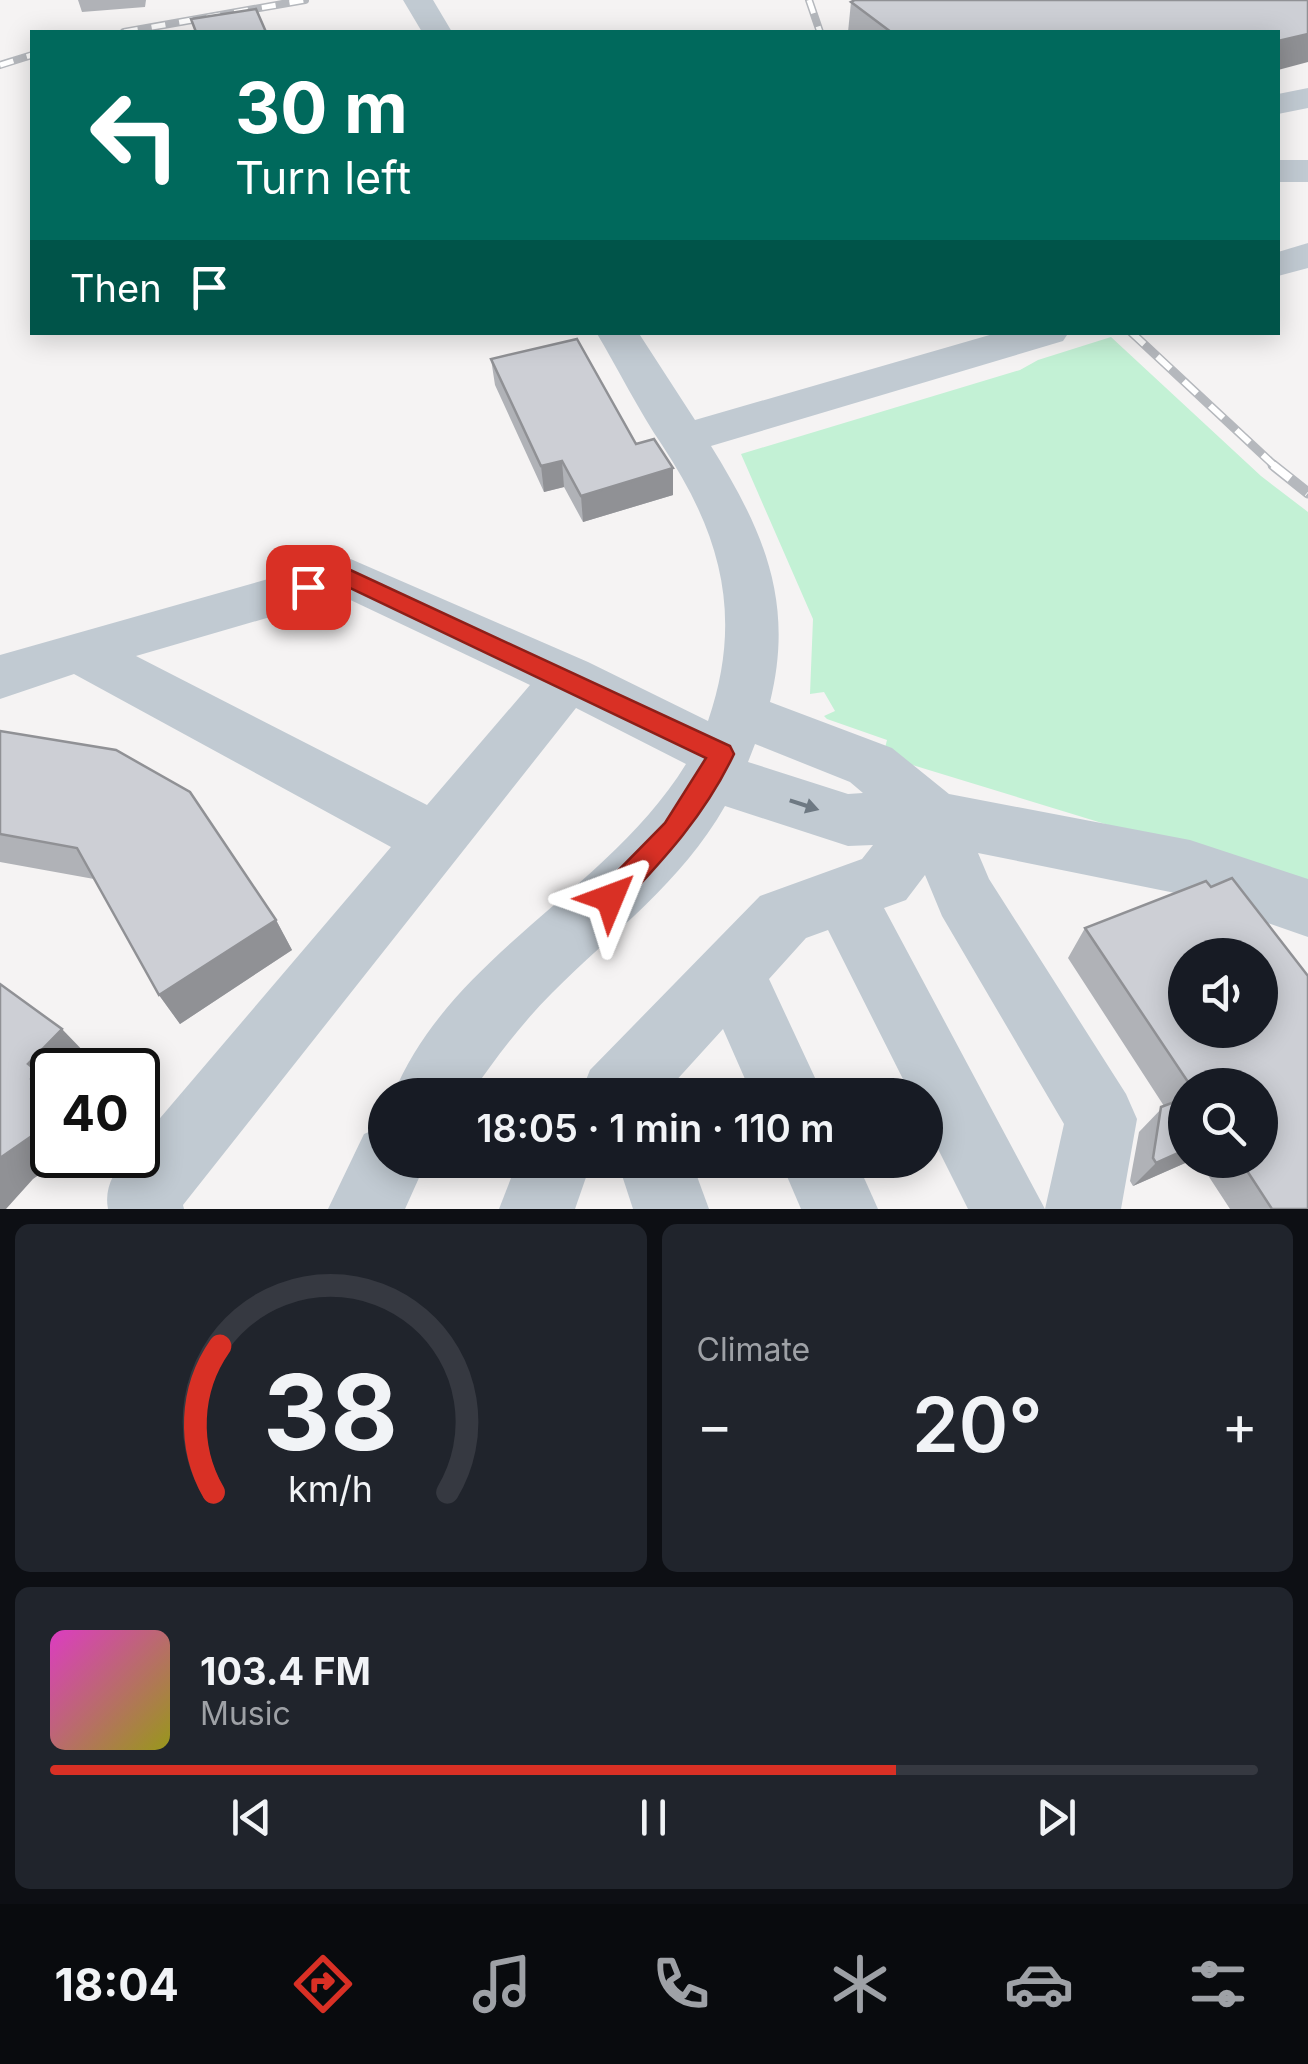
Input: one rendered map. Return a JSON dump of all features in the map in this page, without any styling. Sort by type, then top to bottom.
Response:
[{"type":"street","points":[[418,0],[437,30]]},
{"type":"street","points":[[1280,104],[1308,98]]},
{"type":"street","points":[[1280,171],[1308,171]]},
{"type":"street","points":[[1280,263],[1308,254]]},
{"type":"street","points":[[441,1078],[495,1006],[636,874],[674,832],[724,748],[753,667],[756,630],[752,586],[735,536],[620,335]]},
{"type":"street","points":[[681,439],[1038,335]]},
{"type":"street","points":[[0,677],[346,576],[724,748],[848,820],[933,817],[1190,868],[1308,908]]},
{"type":"street","points":[[79,651],[436,840]]},
{"type":"street","points":[[146,1209],[143,1195],[568,678]]},
{"type":"street","points":[[636,1078],[784,917],[884,880],[933,817]]},
{"type":"street","points":[[933,817],[964,896],[1100,1120],[1083,1209]]},
{"type":"street","points":[[842,895],[1008,1209]]},
{"type":"street","points":[[731,972],[780,1078]]},
{"type":"street","points":[[366,1209],[381,1178]]},
{"type":"street","points":[[537,1209],[548,1178]]},
{"type":"street","points":[[660,1178],[671,1209]]},
{"type":"street","points":[[825,1178],[840,1209]]},
{"type":"green space","points":[[1111,337],[1261,476],[1308,512],[1308,886],[883,756],[887,740],[827,719],[824,716],[835,711],[824,692],[810,694],[813,619],[741,454],[1020,370],[1038,360]]},
{"type":"building","points":[[1308,0],[1308,34],[1280,41],[1280,30],[888,30],[851,2]]},
{"type":"building","points":[[256,9],[265,30],[195,30],[191,19]]},
{"type":"building","points":[[577,339],[636,444],[654,439],[673,468],[581,496],[562,461],[541,466],[491,359]]},
{"type":"building","points":[[0,731],[116,750],[190,792],[276,920],[159,995],[77,848],[0,834]]},
{"type":"building","points":[[1232,878],[1308,976],[1308,1209],[1272,1209],[1252,1178],[1278,1178],[1278,1068],[1179,1068],[1085,928],[1206,881],[1211,887]]},
{"type":"building","points":[[0,984],[62,1029],[44,1048],[30,1048],[30,1137],[0,1158]]},
{"type":"building","points":[[1168,1104],[1168,1158],[1156,1163],[1153,1158],[1161,1107]]},
{"type":"railway","points":[[135,30],[305,0]]},
{"type":"railway","points":[[809,0],[819,30]]},
{"type":"railway","points":[[0,65],[30,56]]},
{"type":"railway","points":[[1134,335],[1277,468]]},
{"type":"railway","points":[[1273,465],[1308,493]]},
{"type":"route","points":[[308,587],[346,576],[568,678],[721,754],[705,788],[674,832],[610,898]]}]
